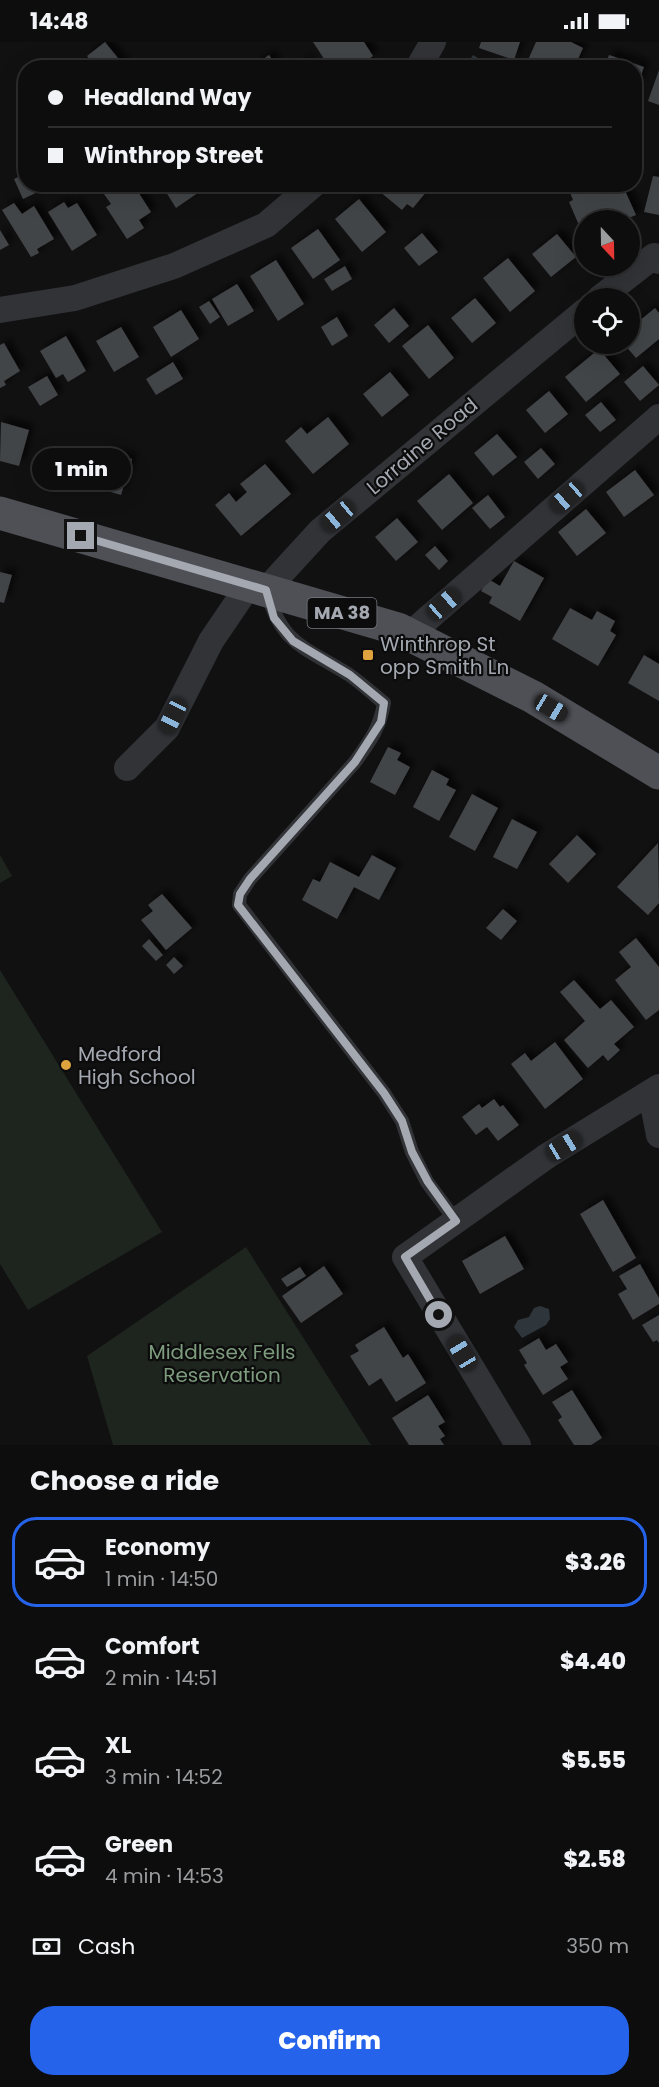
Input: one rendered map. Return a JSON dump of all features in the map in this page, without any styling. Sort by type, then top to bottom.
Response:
[{"type":"main road","name":"MA 38","points":[[0,513],[258,588],[409,635],[533,697],[659,773]]},
{"type":"street","points":[[423,60],[433,42]]},
{"type":"street","points":[[0,310],[75,298],[174,266],[266,225],[305,192]]},
{"type":"street","points":[[613,288],[654,256],[659,261]]},
{"type":"street","name":"Lorraine Road","points":[[127,768],[167,728],[211,641],[258,588],[320,531],[574,320]]},
{"type":"street","points":[[409,635],[659,417]]},
{"type":"street","points":[[518,1445],[405,1257],[547,1156],[655,1090],[659,1135]]},
{"type":"lane","points":[[258,588],[274,618],[293,641],[350,675],[384,703],[381,722],[355,762],[250,879],[240,894],[238,905],[384,1093],[402,1121],[412,1152],[428,1182],[456,1221]]},
{"type":"green space","points":[[0,855],[12,876],[0,883]]},
{"type":"green space","points":[[0,970],[162,1232],[28,1310],[0,1264]]},
{"type":"green space","name":"Middlesex Fells Reservation","points":[[246,1247],[371,1445],[113,1445],[87,1356]]},
{"type":"shaded area","points":[[473,55],[481,60],[470,60]]},
{"type":"shaded area","points":[[540,1306],[549,1309],[550,1319],[546,1325],[522,1338],[514,1327],[518,1320],[529,1317],[534,1308]]},
{"type":"building","points":[[105,42],[120,60],[90,60],[87,56]]},
{"type":"building","points":[[313,42],[364,42],[373,56],[367,60],[325,60]]},
{"type":"building","points":[[481,42],[520,42],[514,60],[479,48]]},
{"type":"building","points":[[536,42],[571,42],[583,48],[578,60],[528,60]]},
{"type":"building","points":[[269,55],[272,60],[262,60]]},
{"type":"building","points":[[609,55],[624,60],[607,60]]},
{"type":"building","points":[[659,70],[659,105],[648,101]]},
{"type":"building","points":[[653,176],[659,177],[659,215],[644,212]]},
{"type":"building","points":[[20,192],[38,192],[23,199]]},
{"type":"building","points":[[107,192],[138,192],[151,212],[139,220],[144,228],[127,239],[106,207],[111,204],[104,194]]},
{"type":"building","points":[[166,192],[199,192],[176,208]]},
{"type":"building","points":[[380,192],[426,192],[413,208],[407,204],[402,210]]},
{"type":"building","points":[[570,192],[626,192],[634,210],[574,210],[574,214],[569,202],[573,200]]},
{"type":"building","points":[[359,199],[386,232],[362,252],[335,219]]},
{"type":"building","points":[[64,202],[68,208],[77,203],[97,235],[72,251],[48,212]]},
{"type":"building","points":[[14,203],[22,214],[34,206],[54,239],[37,249],[39,253],[31,257],[2,210]]},
{"type":"building","points":[[318,229],[340,260],[313,279],[291,248]]},
{"type":"building","points":[[0,230],[9,245],[0,250]]},
{"type":"building","points":[[422,233],[438,252],[419,266],[404,248]]},
{"type":"building","points":[[557,234],[574,255],[574,259],[551,277],[532,254]]},
{"type":"building","points":[[508,258],[535,291],[510,312],[483,278]]},
{"type":"building","points":[[276,260],[304,304],[278,321],[250,276]]},
{"type":"building","points":[[345,266],[352,279],[332,291],[324,279]]},
{"type":"building","points":[[237,284],[254,311],[228,326],[212,299]]},
{"type":"building","points":[[475,298],[496,323],[472,343],[451,318]]},
{"type":"building","points":[[209,301],[220,317],[210,324],[199,307]]},
{"type":"building","points":[[394,308],[409,326],[389,343],[374,325]]},
{"type":"building","points":[[655,308],[659,313],[659,339],[636,358],[633,354],[640,354],[640,320]]},
{"type":"building","points":[[181,310],[199,339],[171,357],[153,327]]},
{"type":"building","points":[[337,317],[348,336],[332,346],[321,327]]},
{"type":"building","points":[[428,325],[454,358],[429,379],[402,346]]},
{"type":"building","points":[[121,327],[139,357],[114,372],[96,341]]},
{"type":"building","points":[[66,336],[86,371],[68,382],[63,374],[56,378],[40,351]]},
{"type":"building","points":[[4,343],[20,371],[4,381],[6,385],[0,388],[0,345]]},
{"type":"building","points":[[593,354],[603,354],[620,374],[586,402],[565,377]]},
{"type":"building","points":[[173,362],[183,379],[156,395],[146,379]]},
{"type":"building","points":[[643,366],[659,385],[640,401],[624,382]]},
{"type":"building","points":[[390,372],[409,395],[382,417],[363,394]]},
{"type":"building","points":[[47,376],[58,395],[40,406],[28,387]]},
{"type":"building","points":[[549,391],[568,414],[545,433],[526,410]]},
{"type":"building","points":[[601,402],[616,420],[600,432],[585,415]]},
{"type":"building","points":[[328,417],[349,444],[313,474],[285,441],[301,427],[307,434]]},
{"type":"building","points":[[1,422],[29,430],[19,466],[0,461]]},
{"type":"building","points":[[497,434],[517,457],[493,476],[474,453]]},
{"type":"building","points":[[541,448],[555,464],[538,479],[524,462]]},
{"type":"building","points":[[109,453],[132,459],[121,495],[84,484],[90,461],[105,465]]},
{"type":"building","points":[[265,464],[291,494],[241,536],[215,505],[229,493],[236,502],[247,492],[240,484]]},
{"type":"building","points":[[635,470],[654,495],[624,517],[606,492]]},
{"type":"building","points":[[449,474],[473,503],[442,530],[417,501]]},
{"type":"building","points":[[488,495],[505,517],[490,529],[472,508]]},
{"type":"building","points":[[586,509],[606,533],[577,556],[558,532]]},
{"type":"building","points":[[397,518],[418,542],[396,561],[375,537]]},
{"type":"building","points":[[435,546],[448,561],[439,570],[425,555]]},
{"type":"building","points":[[514,561],[544,578],[520,621],[489,603],[492,597],[481,591],[488,579],[500,586]]},
{"type":"building","points":[[0,572],[12,575],[4,603],[0,602]]},
{"type":"building","points":[[570,608],[592,620],[597,611],[615,621],[610,631],[616,635],[598,666],[552,639]]},
{"type":"building","points":[[644,655],[659,664],[659,701],[628,683]]},
{"type":"building","points":[[388,747],[401,753],[397,760],[410,767],[395,795],[370,782]]},
{"type":"building","points":[[432,770],[449,779],[446,785],[456,790],[439,821],[413,807]]},
{"type":"building","points":[[472,794],[498,808],[475,851],[449,837]]},
{"type":"building","points":[[512,819],[537,832],[517,869],[493,857]]},
{"type":"building","points":[[577,835],[596,854],[568,883],[549,864]]},
{"type":"building","points":[[658,843],[659,903],[648,915],[617,887]]},
{"type":"building","points":[[372,855],[396,868],[379,900],[354,887],[337,919],[302,900],[313,879],[320,882],[330,862],[359,877]]},
{"type":"building","points":[[162,894],[192,928],[166,950],[141,920],[153,911],[148,905]]},
{"type":"building","points":[[503,909],[517,921],[501,940],[486,928]]},
{"type":"building","points":[[636,938],[659,967],[659,1010],[646,1020],[615,980],[631,967],[619,952]]},
{"type":"building","points":[[149,939],[163,955],[156,961],[142,946]]},
{"type":"building","points":[[174,957],[183,966],[174,974],[166,965]]},
{"type":"building","points":[[574,980],[600,1009],[611,1000],[634,1027],[614,1044],[620,1050],[608,1061],[603,1055],[588,1068],[564,1040],[585,1021],[560,992]]},
{"type":"building","points":[[555,1042],[583,1079],[545,1109],[511,1064],[525,1053],[531,1061]]},
{"type":"building","points":[[494,1099],[500,1107],[503,1105],[519,1125],[498,1141],[487,1127],[476,1135],[462,1117],[479,1104],[482,1108]]},
{"type":"building","points":[[603,1200],[636,1258],[613,1272],[580,1214]]},
{"type":"building","points":[[505,1236],[524,1269],[480,1294],[462,1261]]},
{"type":"building","points":[[640,1264],[659,1298],[659,1304],[633,1320],[618,1294],[627,1289],[619,1276]]},
{"type":"building","points":[[324,1266],[343,1294],[301,1323],[282,1296]]},
{"type":"building","points":[[300,1267],[306,1276],[287,1287],[281,1279]]},
{"type":"building","points":[[659,1315],[659,1343],[657,1340],[653,1342],[642,1325]]},
{"type":"building","points":[[384,1327],[403,1358],[408,1354],[426,1383],[396,1402],[381,1378],[369,1386],[350,1356],[359,1351],[355,1345]]},
{"type":"building","points":[[539,1338],[546,1350],[556,1344],[568,1362],[560,1367],[568,1379],[543,1395],[524,1365],[527,1363],[519,1350]]},
{"type":"building","points":[[572,1390],[602,1438],[591,1445],[574,1445],[558,1420],[562,1417],[552,1402]]},
{"type":"building","points":[[428,1395],[445,1422],[438,1426],[445,1436],[440,1439],[444,1445],[409,1445],[392,1418]]},
{"type":"place","name":"Winthrop St opp Smith Ln","points":[[368,655]]},
{"type":"place","name":"Medford High School","points":[[66,1065]]},
{"type":"route","points":[[81,536],[266,590],[274,618],[293,641],[350,675],[384,703],[381,722],[363,752],[250,879],[240,894],[238,905],[286,965],[351,1054],[384,1093],[402,1121],[412,1152],[428,1182],[456,1221],[405,1257],[439,1315]]}]
